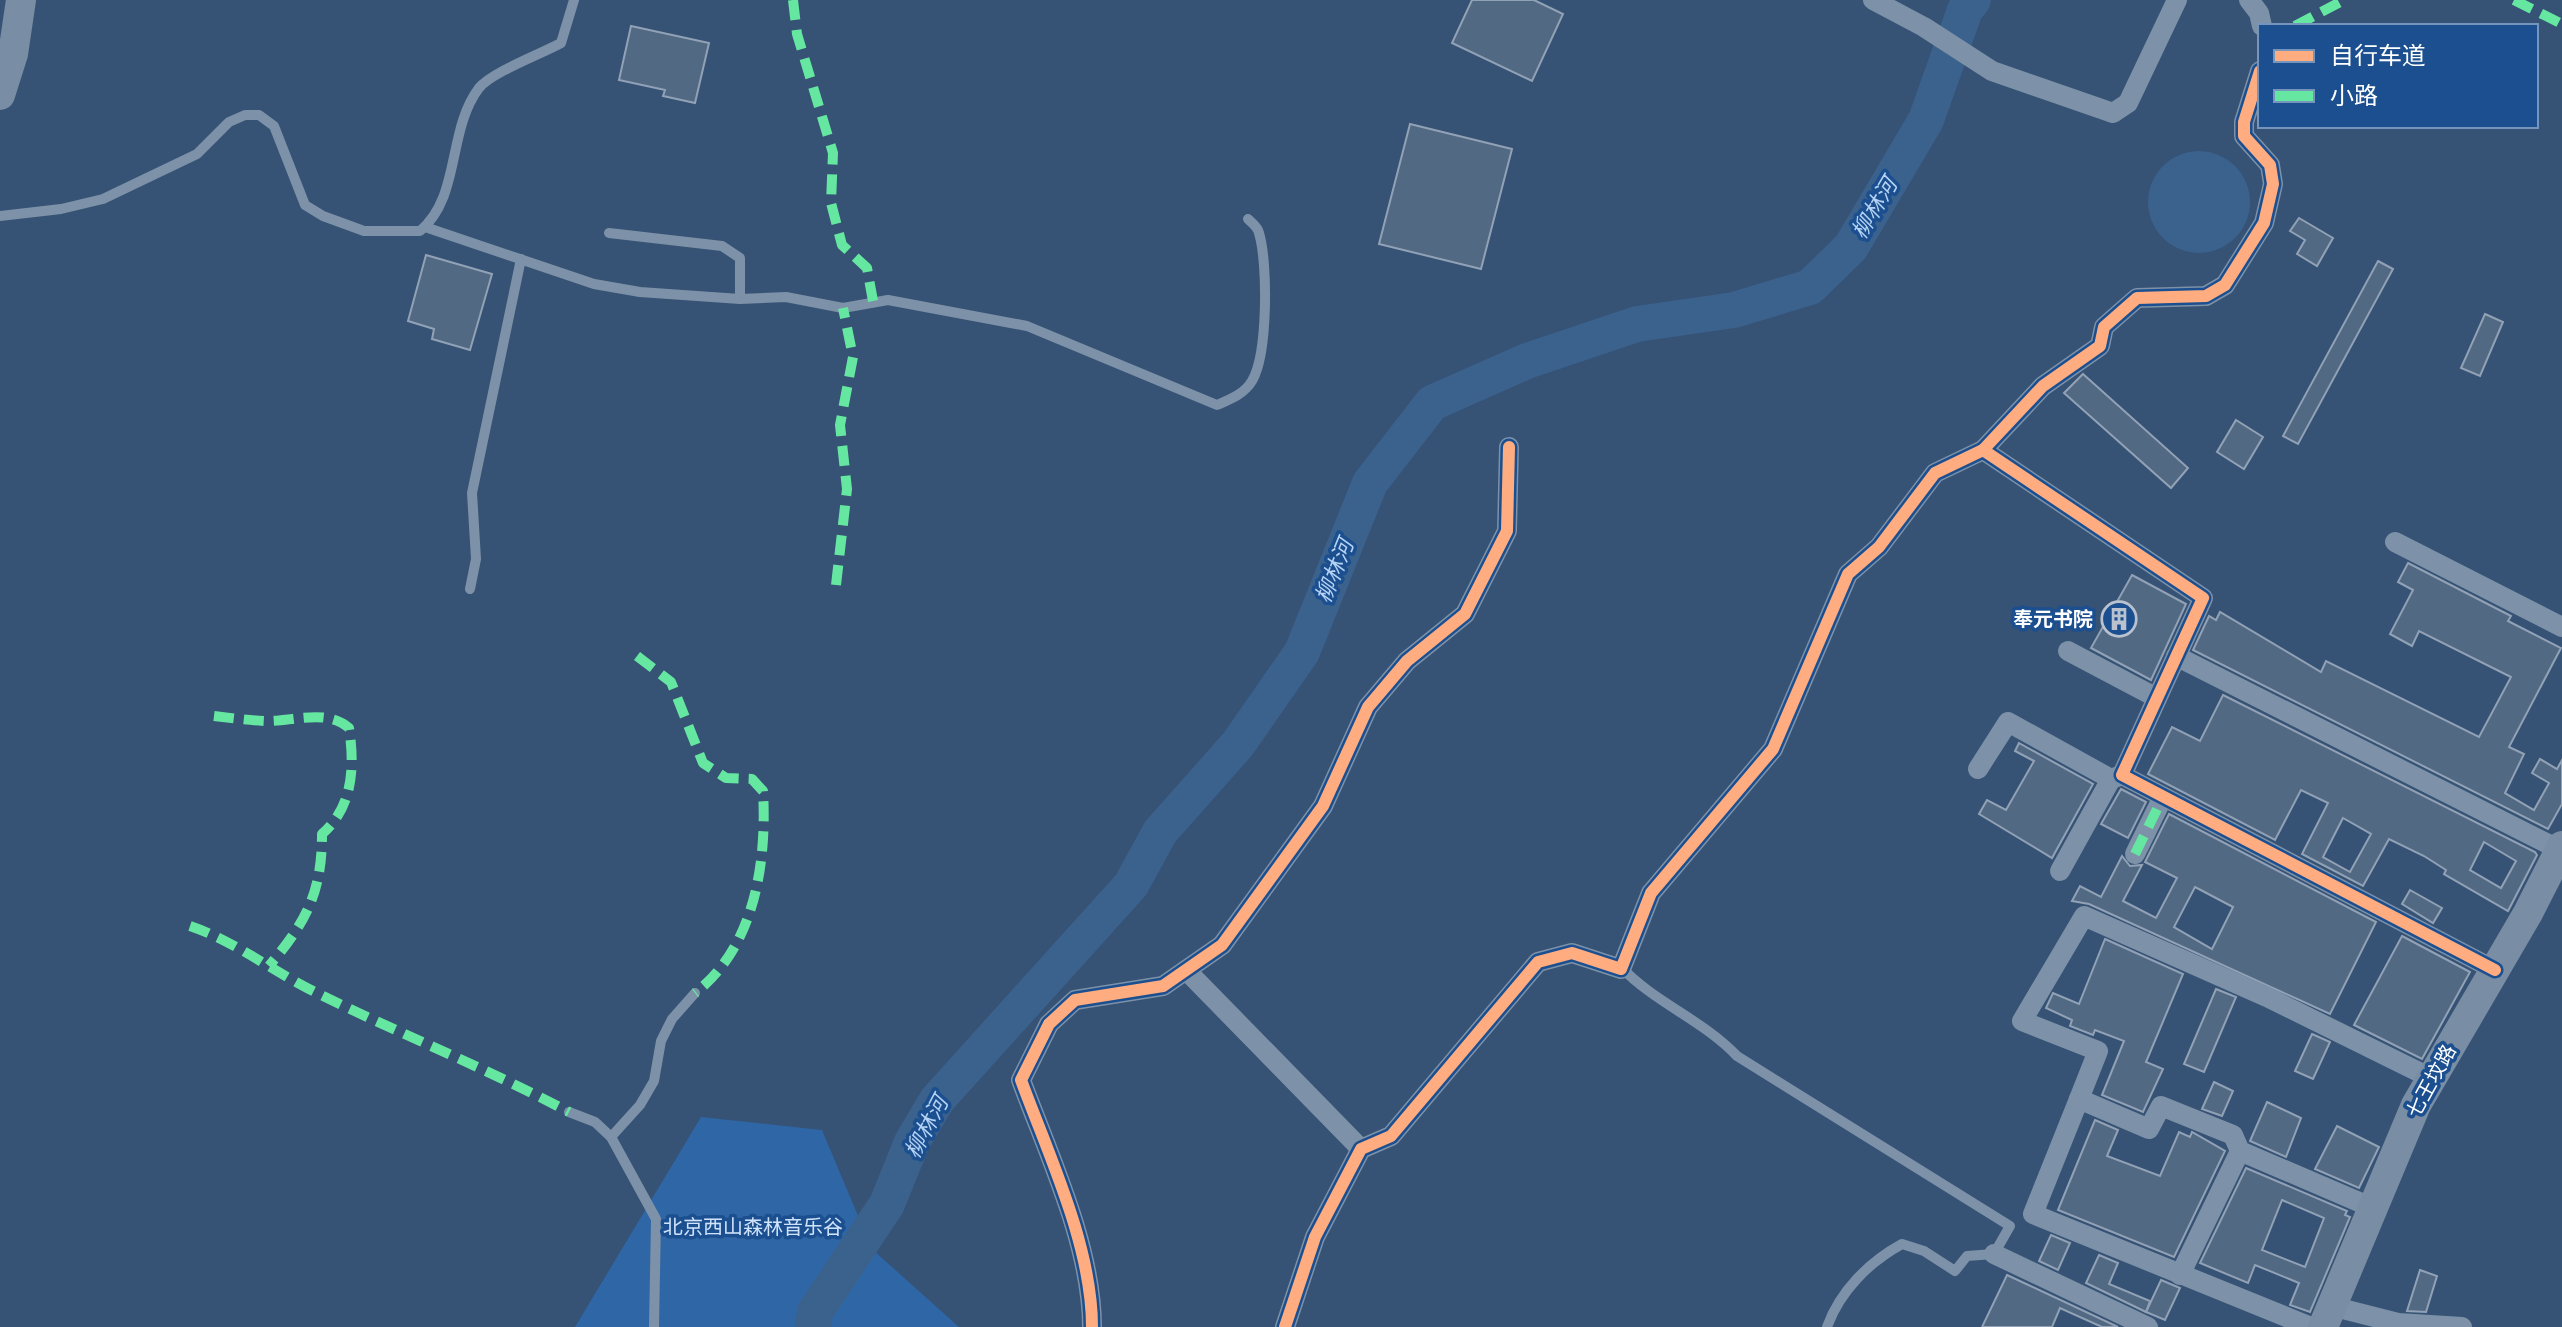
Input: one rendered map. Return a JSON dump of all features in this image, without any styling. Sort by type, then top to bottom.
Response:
[{"type":"street","points":[[0,95],[13,54],[21,0]]},
{"type":"street","points":[[1873,0],[1924,27],[1992,71],[2113,113],[2128,103],[2177,0]]},
{"type":"street","points":[[2249,0],[2259,13],[2262,24]]},
{"type":"street","points":[[1285,1327],[1315,1237],[1361,1149],[1391,1136],[1538,962],[1572,953],[1621,967],[1651,893],[1773,749],[1848,574],[1879,547],[1935,473],[1983,450],[2043,386],[2100,346],[2104,327],[2137,298],[2206,296],[2225,285],[2264,223],[2273,184],[2270,165],[2244,136],[2244,122],[2258,77]]},
{"type":"street","points":[[1092,1327],[1092,1296],[1064,1197],[1021,1080],[1049,1024],[1075,1000],[1163,986],[1222,945],[1323,806],[1368,707],[1407,661],[1465,614],[1507,531],[1509,447]]},
{"type":"street","points":[[1983,450],[2203,598],[2116,777],[2060,871]]},
{"type":"street","points":[[2395,542],[2562,627]]},
{"type":"street","points":[[2068,651],[2157,698]]},
{"type":"street","points":[[2176,656],[2561,848]]},
{"type":"street","points":[[1978,769],[2008,722],[2116,777],[2163,797],[2495,970]]},
{"type":"street","points":[[2135,854],[2163,797]]},
{"type":"street","name":"七王坟路","points":[[2322,1320],[2431,1078],[2495,970],[2561,848]]},
{"type":"street","points":[[2431,1078],[2267,997],[2084,916],[2022,1021],[2098,1051],[2033,1214],[2180,1275],[2322,1320],[2462,1327]]},
{"type":"street","points":[[1186,970],[1361,1149]]},
{"type":"street","points":[[2079,1099],[2149,1129],[2161,1106],[2233,1135],[2240,1151],[2373,1208]]},
{"type":"street","points":[[2180,1275],[2240,1151]]},
{"type":"street","points":[[1994,1254],[2148,1327]]},
{"type":"lane","points":[[0,216],[61,209],[103,199],[197,154],[229,122],[245,115],[259,115],[274,126],[305,205],[323,216],[364,231],[409,233],[425,227],[439,208],[458,128],[480,86],[561,43],[574,0]]},
{"type":"lane","points":[[425,227],[594,284],[640,292],[740,299],[786,297],[843,308],[888,300],[1027,326],[1217,405],[1237,397],[1252,381],[1260,362],[1265,267],[1259,230],[1248,219]]},
{"type":"lane","points":[[609,233],[722,246],[740,258],[740,299]]},
{"type":"lane","points":[[470,589],[476,559],[472,493],[521,259]]},
{"type":"lane","points":[[1621,967],[1639,986],[1719,1037],[1737,1056],[2010,1226],[1994,1254],[1967,1256],[1955,1271],[1924,1251],[1902,1244],[1879,1256],[1837,1302],[1827,1327]]},
{"type":"lane","points":[[611,1137],[640,1105],[654,1081],[661,1041],[672,1019],[695,993]]},
{"type":"lane","points":[[569,1112],[595,1122],[611,1137],[656,1219],[654,1327]]},
{"type":"green space","name":"北京西山森林音乐谷","points":[[701,1117],[822,1130],[872,1249],[959,1327],[575,1327]]},
{"type":"shaded area","points":[[2199,151],[2228,159],[2242,173],[2250,202],[2242,231],[2228,245],[2199,253],[2170,245],[2156,231],[2148,202],[2156,173],[2170,159]]},
{"type":"building","points":[[1472,0],[1534,0],[1563,14],[1532,81],[1452,43]]},
{"type":"building","points":[[631,26],[709,43],[695,103],[663,96],[665,90],[619,80]]},
{"type":"building","points":[[1410,124],[1512,149],[1481,269],[1379,244]]},
{"type":"building","points":[[2299,218],[2333,238],[2317,266],[2297,254],[2305,240],[2290,231]]},
{"type":"building","points":[[426,255],[492,274],[470,350],[432,339],[434,329],[408,321]]},
{"type":"building","points":[[2378,261],[2393,269],[2298,444],[2283,436]]},
{"type":"building","points":[[2485,314],[2503,322],[2480,376],[2461,368]]},
{"type":"building","points":[[2083,374],[2188,468],[2171,488],[2064,393]]},
{"type":"building","points":[[2236,420],[2263,437],[2244,469],[2217,452]]},
{"type":"building","points":[[2408,563],[2511,616],[2508,621],[2561,648],[2509,747],[2524,754],[2505,793],[2534,810],[2549,783],[2532,773],[2540,759],[2557,769],[2562,760],[2562,804],[2548,829],[2193,650],[2209,616],[2216,620],[2220,612],[2321,672],[2326,661],[2479,737],[2511,677],[2419,631],[2412,646],[2390,634],[2413,590],[2398,582]]},
{"type":"building","points":[[2132,575],[2186,604],[2151,680],[2091,648]]},
{"type":"building","points":[[2223,695],[2537,855],[2508,911],[2444,874],[2446,870],[2424,856],[2389,839],[2363,886],[2302,854],[2328,803],[2301,790],[2275,840],[2148,774],[2172,727],[2200,741]],"holes":[[[2343,818],[2371,834],[2350,872],[2323,857]],[[2484,842],[2516,861],[2501,888],[2470,870]]]},
{"type":"building","points":[[2019,743],[2093,784],[2052,858],[1979,814],[1987,800],[2006,810],[2034,761],[2015,751]]},
{"type":"building","points":[[2121,789],[2146,802],[2128,838],[2101,824]]},
{"type":"building","points":[[2169,814],[2376,922],[2330,1014],[2089,904],[2072,901],[2080,886],[2101,897],[2122,856],[2130,866],[2142,865],[2123,901],[2156,918],[2177,878],[2145,862]],"holes":[[[2195,887],[2233,907],[2212,949],[2174,927]]]},
{"type":"building","points":[[2410,890],[2442,908],[2433,923],[2402,904]]},
{"type":"building","points":[[2402,936],[2470,972],[2422,1059],[2354,1025]]},
{"type":"building","points":[[2105,939],[2183,974],[2146,1062],[2163,1069],[2143,1112],[2102,1095],[2124,1041],[2095,1030],[2093,1035],[2070,1026],[2072,1020],[2046,1008],[2053,993],[2079,1004]]},
{"type":"building","points":[[2216,989],[2236,997],[2204,1072],[2184,1064]]},
{"type":"building","points":[[2312,1034],[2330,1042],[2313,1079],[2295,1071]]},
{"type":"building","points":[[2214,1082],[2233,1091],[2222,1116],[2202,1109]]},
{"type":"building","points":[[2267,1102],[2301,1118],[2286,1157],[2250,1141]]},
{"type":"building","points":[[2095,1120],[2118,1130],[2107,1156],[2160,1176],[2179,1132],[2190,1137],[2192,1132],[2225,1151],[2174,1257],[2058,1210]]},
{"type":"building","points":[[2337,1126],[2379,1147],[2359,1188],[2315,1169]]},
{"type":"building","points":[[2246,1168],[2347,1211],[2345,1215],[2350,1217],[2310,1312],[2290,1305],[2299,1283],[2255,1265],[2248,1283],[2200,1263]],"holes":[[[2282,1200],[2324,1218],[2305,1267],[2262,1250]]]},
{"type":"building","points":[[2051,1235],[2070,1243],[2058,1270],[2039,1261]]},
{"type":"building","points":[[2099,1255],[2118,1263],[2109,1284],[2150,1301],[2146,1312],[2086,1283]]},
{"type":"building","points":[[2420,1270],[2437,1276],[2426,1312],[2407,1311]]},
{"type":"building","points":[[2007,1275],[2118,1327],[2102,1327],[2060,1308],[2052,1327],[1982,1327]]},
{"type":"building","points":[[2161,1280],[2180,1288],[2165,1320],[2146,1312]]},
{"type":"waterway","name":"柳林河","points":[[813,1327],[815,1312],[887,1204],[912,1142],[937,1100],[1131,885],[1160,832],[1238,744],[1302,652],[1370,483],[1432,403],[1527,361],[1637,324],[1734,310],[1810,287],[1851,247],[1926,120],[1965,10],[1973,0]]},
{"type":"marked path","points":[[793,0],[797,34],[833,153],[831,203],[842,245],[867,268],[873,301]]},
{"type":"marked path","points":[[2299,24],[2344,0]]},
{"type":"marked path","points":[[2514,0],[2562,24]]},
{"type":"marked path","points":[[836,585],[847,489],[840,425],[853,357],[843,308]]},
{"type":"marked path","points":[[637,656],[671,682],[703,763],[726,778],[752,779],[763,791],[759,874],[744,928],[732,952],[695,993]]},
{"type":"marked path","points":[[214,716],[264,721],[319,717],[340,722],[349,728],[352,757],[346,799],[340,812],[322,834],[319,873],[309,906],[293,935],[269,966]]},
{"type":"marked path","points":[[2135,854],[2163,797]]},
{"type":"marked path","points":[[190,926],[236,947],[309,989],[569,1112]]},
{"type":"cycle path","points":[[1285,1327],[1315,1237],[1361,1149],[1391,1136],[1538,962],[1572,953],[1621,969],[1651,893],[1773,749],[1848,574],[1879,547],[1935,473],[1983,450],[2043,386],[2100,346],[2104,327],[2137,298],[2206,296],[2225,285],[2264,223],[2273,184],[2270,165],[2244,136],[2244,122],[2258,77]]},
{"type":"cycle path","points":[[1092,1327],[1090,1296],[1077,1233],[1021,1080],[1049,1024],[1075,1000],[1163,986],[1222,945],[1323,806],[1368,707],[1407,661],[1465,614],[1507,531],[1509,447]]},
{"type":"cycle path","points":[[1983,450],[2203,598],[2122,775],[2495,970]]},
{"type":"place","name":"奉元书院","points":[[2119,619]]}]
